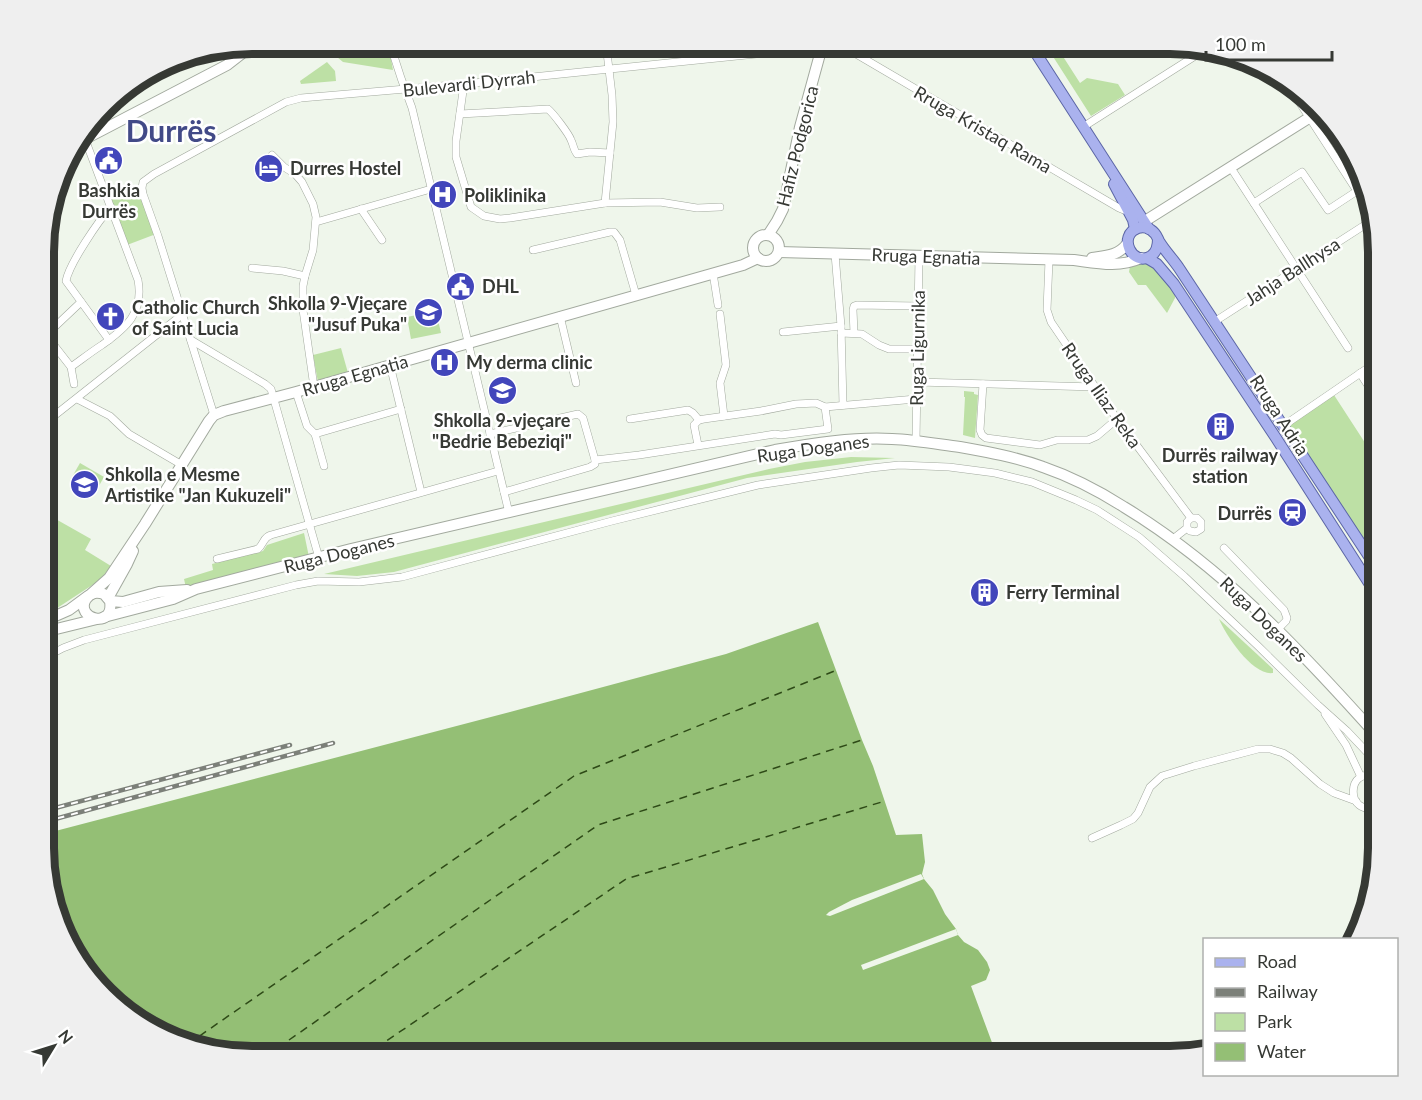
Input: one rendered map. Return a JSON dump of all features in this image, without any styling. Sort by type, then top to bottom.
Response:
[{"type":"main road","name":"Hafiz Podgorica","points":[[768,235],[783,209],[818,54]]},
{"type":"main road","points":[[1036,54],[1105,162],[1147,225],[1155,234],[1158,240],[1156,252],[1144,258],[1131,254],[1127,244],[1129,236],[1135,229],[1147,225],[1313,116]]},
{"type":"main road","points":[[93,135],[213,72],[240,55]]},
{"type":"main road","points":[[1105,162],[1115,187],[1133,220],[1135,229]]},
{"type":"main road","points":[[760,236],[772,236],[777,241],[779,252],[770,261],[766,261],[758,258],[753,251],[754,243],[760,236]]},
{"type":"main road","name":"Rruga Adria","points":[[1158,240],[1368,555]]},
{"type":"main road","name":"Rruga Egnatia","points":[[1074,260],[1116,254],[1127,244]]},
{"type":"main road","name":"Rruga Egnatia","points":[[779,252],[1074,260],[1126,264],[1144,258]]},
{"type":"main road","name":"Rruga Egnatia","points":[[214,415],[743,265],[758,258]]},
{"type":"main road","name":"Rruga Adria","points":[[1144,258],[1156,264],[1174,284],[1368,581]]},
{"type":"main road","points":[[54,617],[69,610],[109,579],[214,415]]},
{"type":"main road","name":"Ruga Doganes","points":[[196,589],[351,549],[759,453],[798,446],[865,439],[916,441],[1002,455],[1045,467],[1103,494],[1135,513],[1219,575],[1277,630],[1368,726]]},
{"type":"main road","points":[[146,524],[109,599],[111,609],[107,615],[101,618],[90,616],[85,610],[85,603],[90,595],[101,593],[109,599],[123,602],[159,592],[196,589]]},
{"type":"main road","points":[[54,630],[172,599],[196,589]]},
{"type":"street","points":[[393,54],[412,108],[509,513]]},
{"type":"street","points":[[605,203],[613,122],[607,54]]},
{"type":"street","name":"Bulevardi Dyrrah","points":[[183,314],[143,194],[143,182],[286,102],[306,98],[753,54]]},
{"type":"street","name":"Rruga Kristaq Rama","points":[[856,54],[1129,212]]},
{"type":"street","points":[[1083,127],[1195,56]]},
{"type":"street","points":[[464,84],[456,157],[471,207],[484,216],[500,219],[605,203],[660,202],[697,208],[720,207]]},
{"type":"street","points":[[1254,203],[1302,172],[1328,210],[1357,191],[1299,102]]},
{"type":"street","points":[[460,114],[548,109],[569,136],[577,154],[610,153]]},
{"type":"street","points":[[71,367],[127,326],[132,319],[140,295],[138,280],[88,143]]},
{"type":"street","points":[[272,155],[284,167],[296,174],[302,182],[316,217],[313,250],[304,276],[303,310],[314,387]]},
{"type":"street","points":[[1231,168],[1348,348]]},
{"type":"street","points":[[316,222],[431,189]]},
{"type":"street","points":[[109,340],[66,281],[111,207]]},
{"type":"street","points":[[361,210],[382,240]]},
{"type":"street","name":"Jahja Ballhysa","points":[[1214,322],[1366,224]]},
{"type":"street","points":[[532,250],[614,232],[620,240],[636,295]]},
{"type":"street","points":[[835,254],[841,330],[843,405]]},
{"type":"street","name":"Ruga Ligurnika","points":[[916,441],[919,256]]},
{"type":"street","name":"Rruga Iliaz Reka","points":[[1049,260],[1047,310],[1054,328],[1117,419],[1191,518]]},
{"type":"street","points":[[252,268],[304,276]]},
{"type":"street","points":[[713,273],[718,305]]},
{"type":"street","points":[[54,327],[81,302]]},
{"type":"street","points":[[854,333],[854,306],[918,306]]},
{"type":"street","points":[[54,416],[183,314],[214,415]]},
{"type":"street","points":[[720,314],[726,365],[720,383],[724,416]]},
{"type":"street","points":[[560,316],[576,383]]},
{"type":"street","points":[[783,332],[841,330],[862,334],[889,349],[917,349]]},
{"type":"street","points":[[191,340],[271,389],[319,558]]},
{"type":"street","points":[[54,345],[71,367],[74,384]]},
{"type":"street","points":[[390,365],[421,492]]},
{"type":"street","points":[[1282,426],[1368,368]]},
{"type":"street","points":[[1360,373],[1368,385]]},
{"type":"street","points":[[917,382],[1095,387]]},
{"type":"street","points":[[983,384],[980,430],[984,436],[991,439],[1040,445],[1057,440],[1088,440],[1097,436],[1117,419]]},
{"type":"street","points":[[296,392],[307,426],[315,434],[324,466]]},
{"type":"street","points":[[77,399],[110,416],[129,434],[182,465]]},
{"type":"street","points":[[698,445],[694,425],[699,420],[816,402],[825,407],[916,399]]},
{"type":"street","name":"Ruga Doganes","points":[[595,460],[775,434],[828,429],[825,407]]},
{"type":"street","points":[[315,434],[401,409]]},
{"type":"street","points":[[630,419],[688,410],[699,420]]},
{"type":"street","points":[[490,434],[578,414],[583,418],[595,460],[595,464],[590,467],[504,492]]},
{"type":"street","points":[[54,653],[84,640],[296,585],[318,581],[358,582],[402,577],[740,489],[899,465],[957,468],[1013,476],[1053,489],[1097,510],[1139,537],[1251,639],[1318,705],[1347,730],[1368,753]]},
{"type":"street","points":[[217,558],[258,549],[268,536],[498,471]]},
{"type":"street","points":[[1191,518],[1197,518],[1201,522],[1202,526],[1199,531],[1188,530],[1187,522],[1191,518]]},
{"type":"street","points":[[1175,541],[1188,530]]},
{"type":"street","points":[[1224,548],[1284,610],[1286,621],[1277,630]]},
{"type":"street","points":[[1318,705],[1346,745],[1362,777]]},
{"type":"street","points":[[1092,838],[1132,819],[1141,808],[1150,786],[1162,776],[1258,749],[1270,749],[1284,753],[1320,784],[1356,801],[1368,810]]},
{"type":"street","points":[[1356,801],[1353,787],[1357,780],[1368,776]]},
{"type":"street","points":[[1363,807],[1368,808]]},
{"type":"green space","points":[[341,54],[389,54],[393,70],[343,62],[337,57]]},
{"type":"green space","points":[[1051,54],[1061,54],[1080,83],[1087,78],[1118,84],[1125,95],[1091,116]]},
{"type":"green space","points":[[327,62],[335,71],[336,81],[301,84],[300,81]]},
{"type":"green space","points":[[138,187],[156,234],[127,245],[109,198]]},
{"type":"green space","points":[[1143,262],[1153,265],[1175,289],[1175,298],[1167,313],[1146,285],[1138,285],[1129,272],[1130,266]]},
{"type":"green space","points":[[436,311],[441,333],[411,339],[407,317]]},
{"type":"green space","points":[[341,348],[348,373],[318,382],[313,355]]},
{"type":"green space","points":[[964,391],[978,395],[975,438],[963,435]]},
{"type":"green space","points":[[1334,395],[1368,447],[1368,455],[1365,458],[1368,463],[1368,553],[1287,427]]},
{"type":"green space","points":[[851,457],[895,458],[747,478],[394,572],[357,576],[324,574],[769,469]]},
{"type":"green space","points":[[80,463],[104,477],[96,491],[72,477]]},
{"type":"green space","points":[[54,518],[91,539],[85,550],[111,566],[100,580],[54,610]]},
{"type":"green space","points":[[304,533],[309,557],[186,588],[184,579],[213,570],[212,564],[263,551],[267,545]]},
{"type":"green space","points":[[1219,619],[1273,669],[1273,673],[1257,668],[1241,654]]},
{"type":"water","points":[[818,622],[873,766],[896,835],[922,834],[924,879],[933,890],[958,935],[964,942],[978,950],[987,962],[990,970],[986,980],[971,986],[993,1046],[239,1046],[214,1042],[176,1031],[142,1013],[103,978],[87,958],[69,924],[58,886],[54,861],[54,831],[726,654]]},
{"type":"pier","points":[[921,874],[924,879],[830,916],[826,915],[852,900]]},
{"type":"pier","points":[[956,929],[958,935],[863,970],[861,965]]},
{"type":"ferry route","points":[[198,1037],[574,776],[837,670]]},
{"type":"ferry route","points":[[280,1046],[598,825],[862,740]]},
{"type":"ferry route","points":[[379,1046],[626,879],[885,801]]},
{"type":"railway","points":[[54,819],[333,743]]},
{"type":"railway","points":[[54,808],[290,745]]},
{"type":"place","name":"Bashkia Durrës","points":[[109,161]]},
{"type":"place","name":"Durres Hostel","points":[[269,168]]},
{"type":"place","name":"Poliklinika","points":[[443,195]]},
{"type":"place","name":"DHL","points":[[461,286]]},
{"type":"place","name":"Shkolla 9-Vjeçare \"Jusuf Puka\"","points":[[428,313]]},
{"type":"place","name":"Catholic Church of Saint Lucia","points":[[111,317]]},
{"type":"place","name":"My derma clinic","points":[[445,362]]},
{"type":"place","name":"Shkolla 9-vjeçare \"Bedrie Bebeziqi\"","points":[[502,391]]},
{"type":"place","name":"Durrës railway station","points":[[1220,426]]},
{"type":"place","name":"Shkolla e Mesme Artistike \"Jan Kukuzeli\"","points":[[84,484]]},
{"type":"place","name":"Durrës","points":[[1293,513]]},
{"type":"place","name":"Ferry Terminal","points":[[985,592]]},
{"type":"district","name":"Durrës","points":[[171,130]]}]
